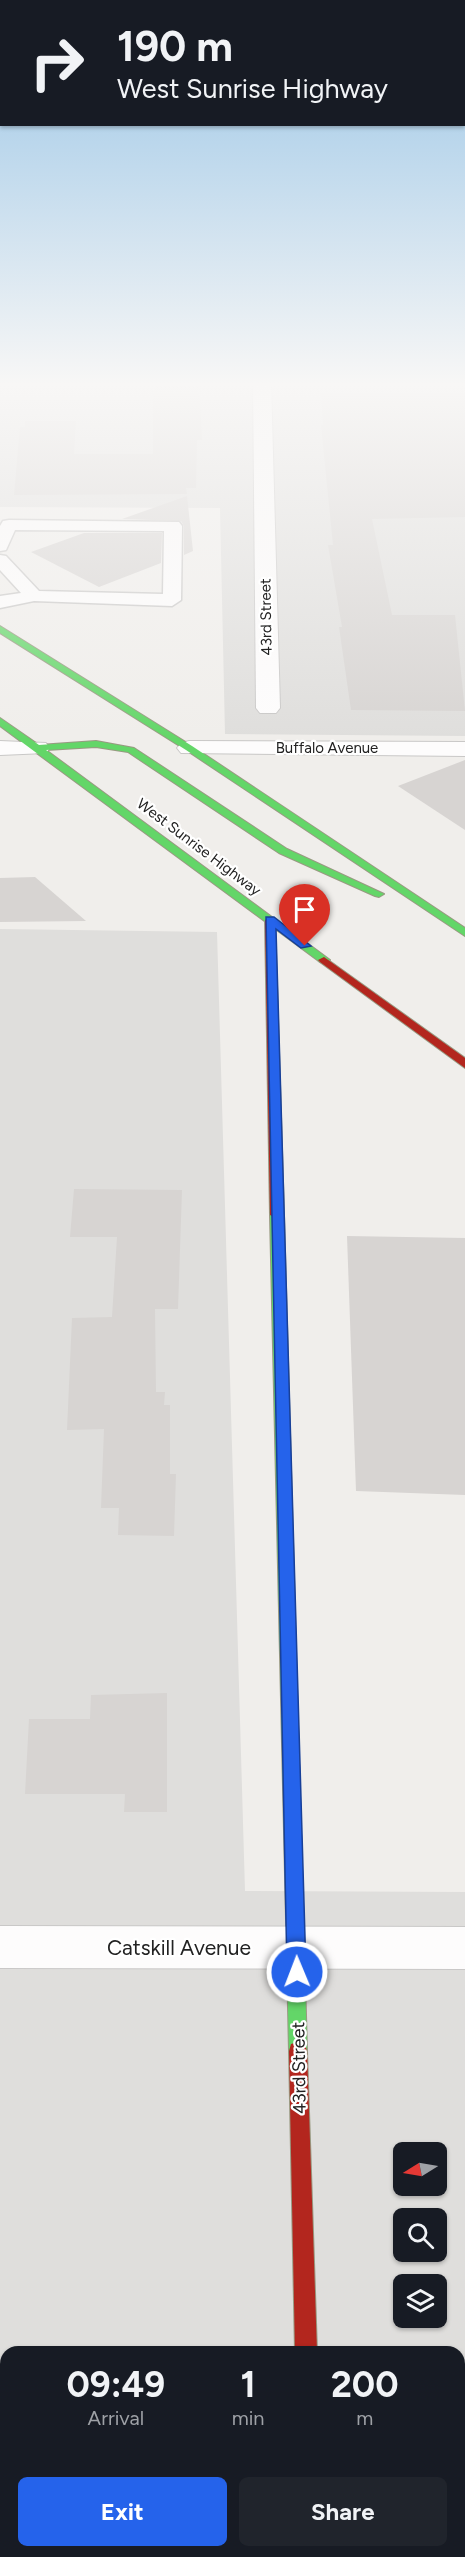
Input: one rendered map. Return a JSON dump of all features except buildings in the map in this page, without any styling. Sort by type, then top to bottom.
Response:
[{"type":"main road","points":[[0,627],[189,748],[464,932]]},
{"type":"main road","name":"West Sunrise Highway","points":[[0,720],[465,1064]]},
{"type":"main road","points":[[38,748],[90,742],[110,743],[131,750],[283,851],[464,932]]},
{"type":"main road","name":"43rd Street","points":[[270,920],[306,2346]]},
{"type":"street","name":"43rd Street","points":[[264,500],[268,708]]},
{"type":"street","points":[[0,748],[38,748]]},
{"type":"street","name":"Buffalo Avenue","points":[[189,748],[465,749]]},
{"type":"street","name":"Catskill Avenue","points":[[0,1947],[465,1948]]},
{"type":"lane","points":[[0,546],[4,525],[173,526],[172,600],[34,596],[0,602]]},
{"type":"lane","points":[[0,560],[34,596]]},
{"type":"lane","points":[[0,627],[34,596]]},
{"type":"shaded area","points":[[0,500],[465,500],[465,736],[225,734],[220,508],[0,507]]},
{"type":"shaded area","points":[[0,929],[217,932],[245,1891],[465,1892],[465,2346],[0,2346]]},
{"type":"traffic: fast","points":[[0,629],[189,748],[465,933]]},
{"type":"traffic: fast","points":[[0,721],[324,960]]},
{"type":"traffic: fast","points":[[38,748],[96,744],[131,750],[283,851],[379,894]]},
{"type":"traffic: fast","points":[[277,1215],[298,2051]]},
{"type":"traffic: jam","points":[[270,920],[277,1215]]},
{"type":"traffic: jam","points":[[324,960],[465,1064]]},
{"type":"traffic: jam","points":[[298,2051],[306,2346]]},
{"type":"route","points":[[297,1972],[270,920],[305,946]]}]
